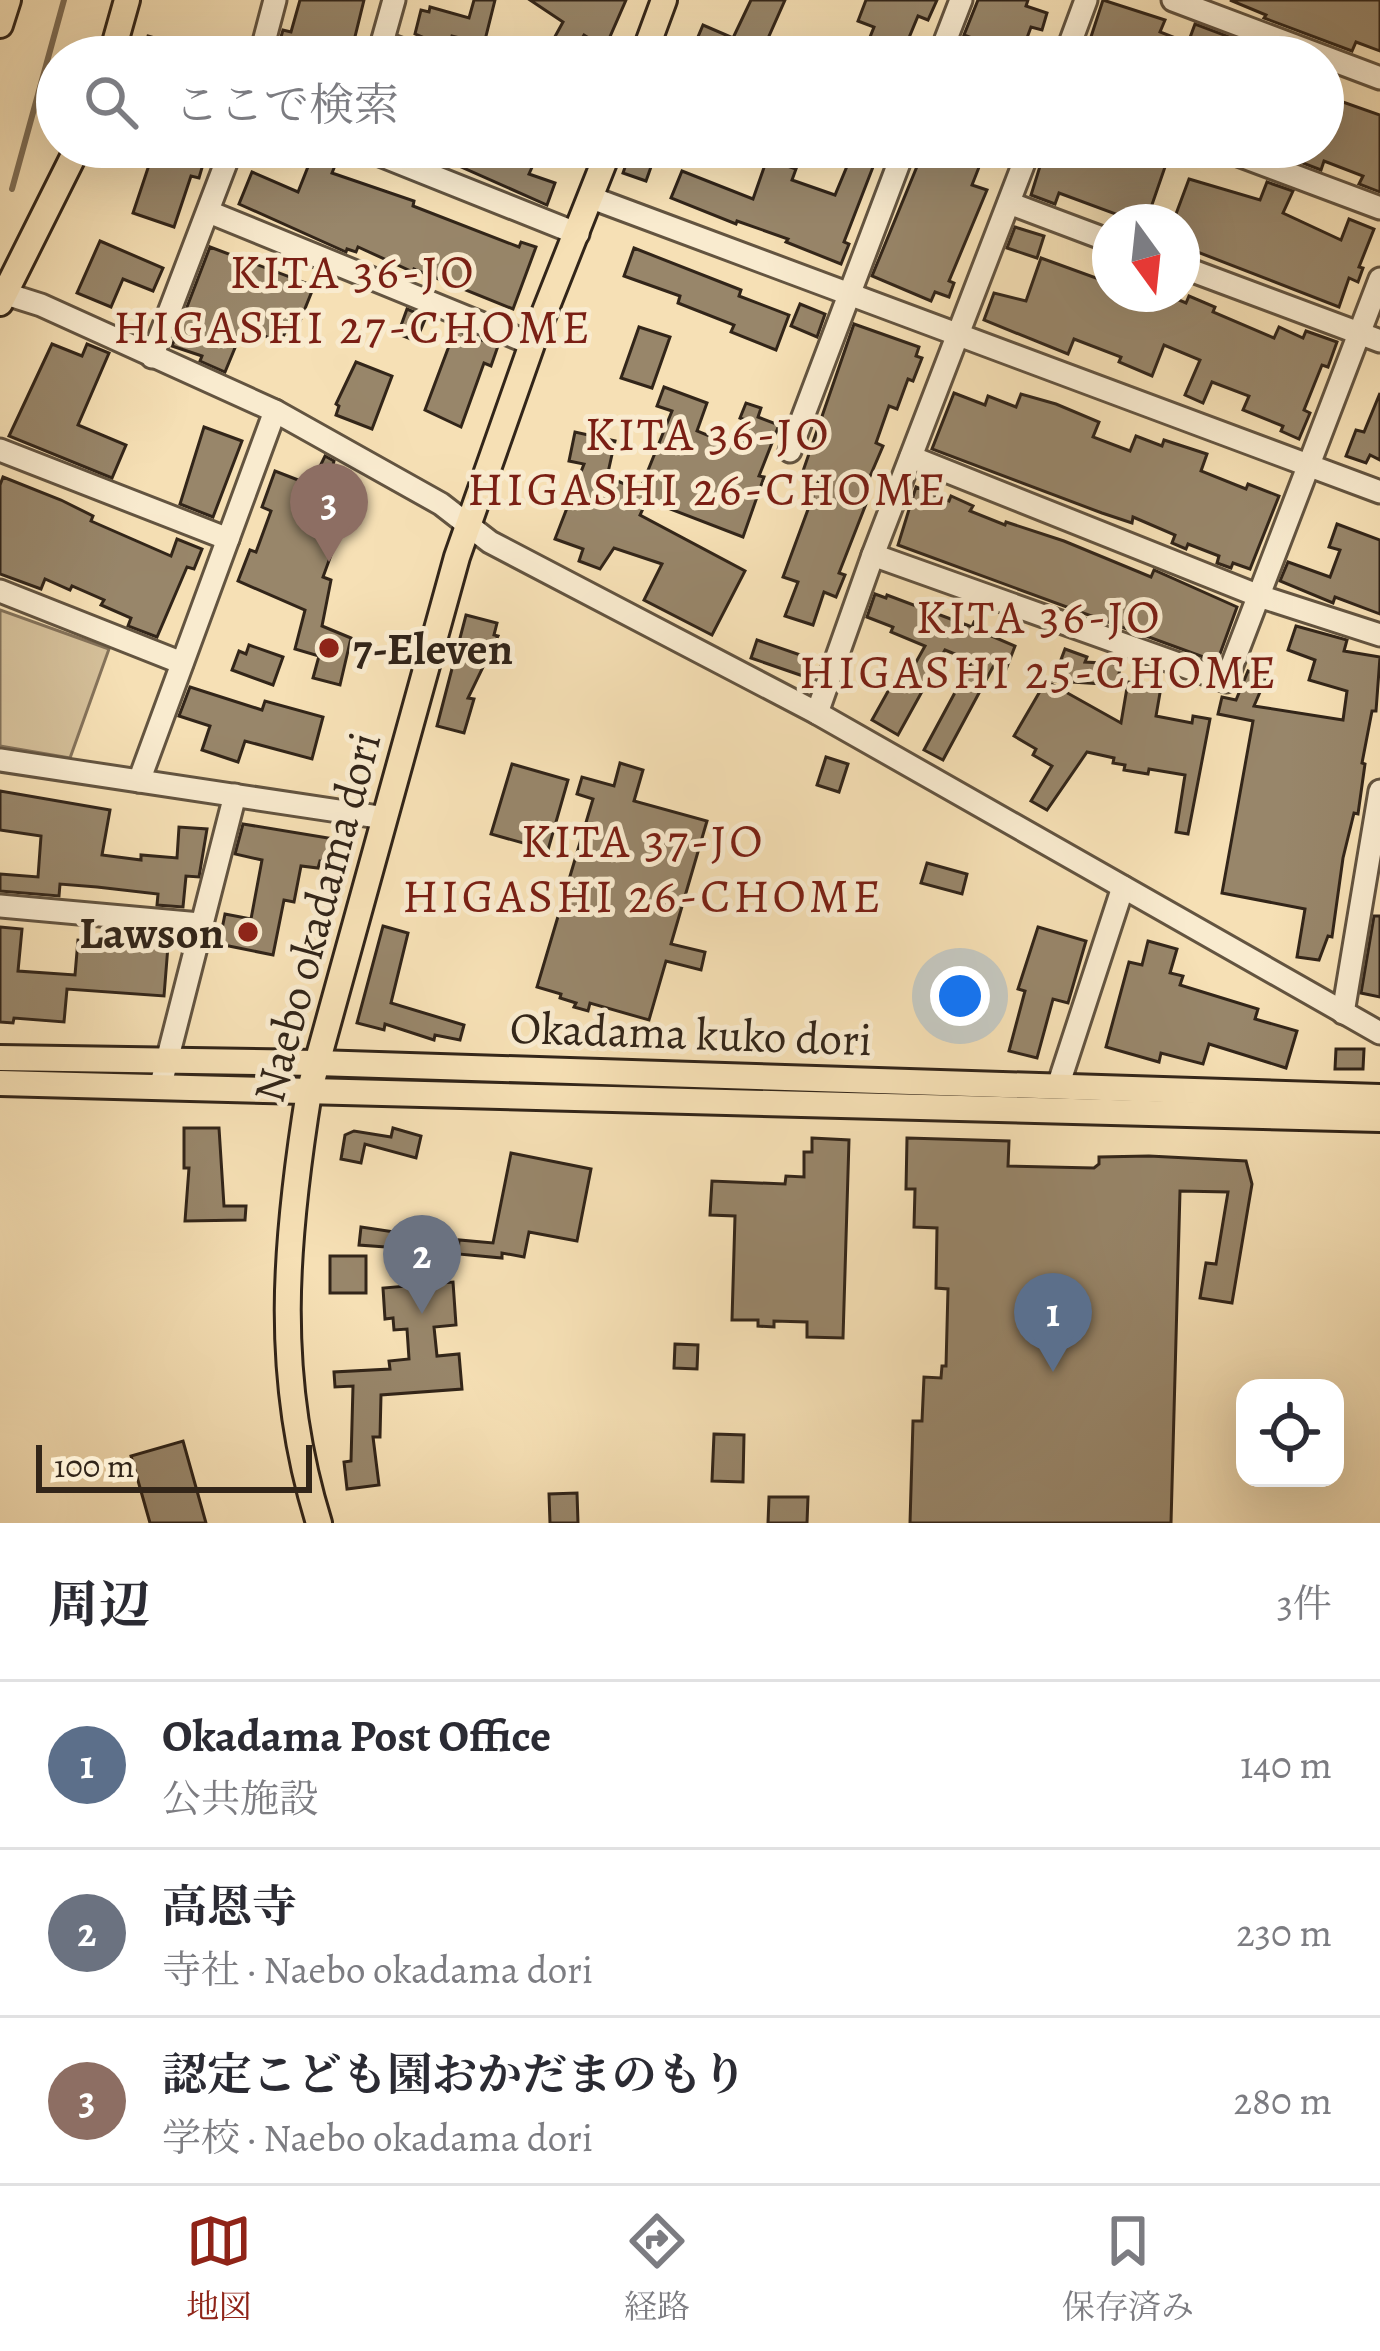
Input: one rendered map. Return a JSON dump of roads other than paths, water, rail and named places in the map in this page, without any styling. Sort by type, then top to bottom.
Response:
[{"type":"main road","points":[[0,25],[8,0]]},
{"type":"main road","points":[[117,36],[127,0]]},
{"type":"main road","points":[[651,36],[664,0]]},
{"type":"main road","points":[[3,296],[67,168]]},
{"type":"main road","name":"Naebo okadama dori","points":[[319,1523],[293,1401],[287,1296],[295,1171],[309,1092],[467,525],[603,168]]},
{"type":"main road","name":"Okadama kuko dori","points":[[0,1058],[317,1063],[1380,1097]]},
{"type":"main road","name":"Okadama kuko dori","points":[[0,1083],[1380,1119]]},
{"type":"street","points":[[266,36],[275,0]]},
{"type":"street","points":[[384,36],[394,0]]},
{"type":"street","points":[[947,36],[961,0]]},
{"type":"street","points":[[1073,36],[1086,0]]},
{"type":"street","points":[[1173,0],[1269,36]]},
{"type":"street","points":[[1344,64],[1380,78]]},
{"type":"street","points":[[152,357],[225,168]]},
{"type":"street","points":[[413,168],[578,234]]},
{"type":"street","points":[[790,451],[897,168]]},
{"type":"street","points":[[817,713],[1022,168]]},
{"type":"street","points":[[1273,168],[1380,208]]},
{"type":"street","points":[[592,198],[1380,492]]},
{"type":"street","points":[[1009,203],[1092,234]]},
{"type":"street","points":[[209,212],[532,344]]},
{"type":"street","points":[[1200,274],[1370,337]]},
{"type":"street","points":[[873,555],[1226,681],[1311,466],[1370,337],[1380,279]]},
{"type":"street","points":[[3,296],[274,411],[441,504],[490,542],[817,713],[1380,1033]]},
{"type":"street","points":[[139,781],[274,411]]},
{"type":"street","points":[[0,450],[227,539]]},
{"type":"street","points":[[911,457],[1258,596],[1380,635]]},
{"type":"street","points":[[0,591],[182,663]]},
{"type":"street","points":[[0,760],[385,818]]},
{"type":"street","points":[[1343,1012],[1380,791]]},
{"type":"street","points":[[160,1088],[235,795]]},
{"type":"street","points":[[1058,1086],[1123,887]]},
{"type":"street","points":[[0,906],[200,924]]},
{"type":"waterway","points":[[54,36],[64,0]]},
{"type":"waterway","points":[[12,189],[36,102]]},
{"type":"place","name":"認定こども園おかだまのもり","points":[[329,562]]},
{"type":"place","name":"7-Eleven","points":[[329,648]]},
{"type":"place","name":"Lawson","points":[[248,932]]},
{"type":"place","name":"高恩寺","points":[[422,1314]]},
{"type":"place","name":"Okadama Post Office","points":[[1053,1372]]},
{"type":"district","name":"KITA 36-JO HIGASHI 27-CHOME","points":[[353,298]]},
{"type":"district","name":"KITA 36-JO HIGASHI 26-CHOME","points":[[708,460]]},
{"type":"district","name":"KITA 36-JO HIGASHI 25-CHOME","points":[[1039,644]]},
{"type":"district","name":"KITA 37-JO HIGASHI 26-CHOME","points":[[643,868]]}]
